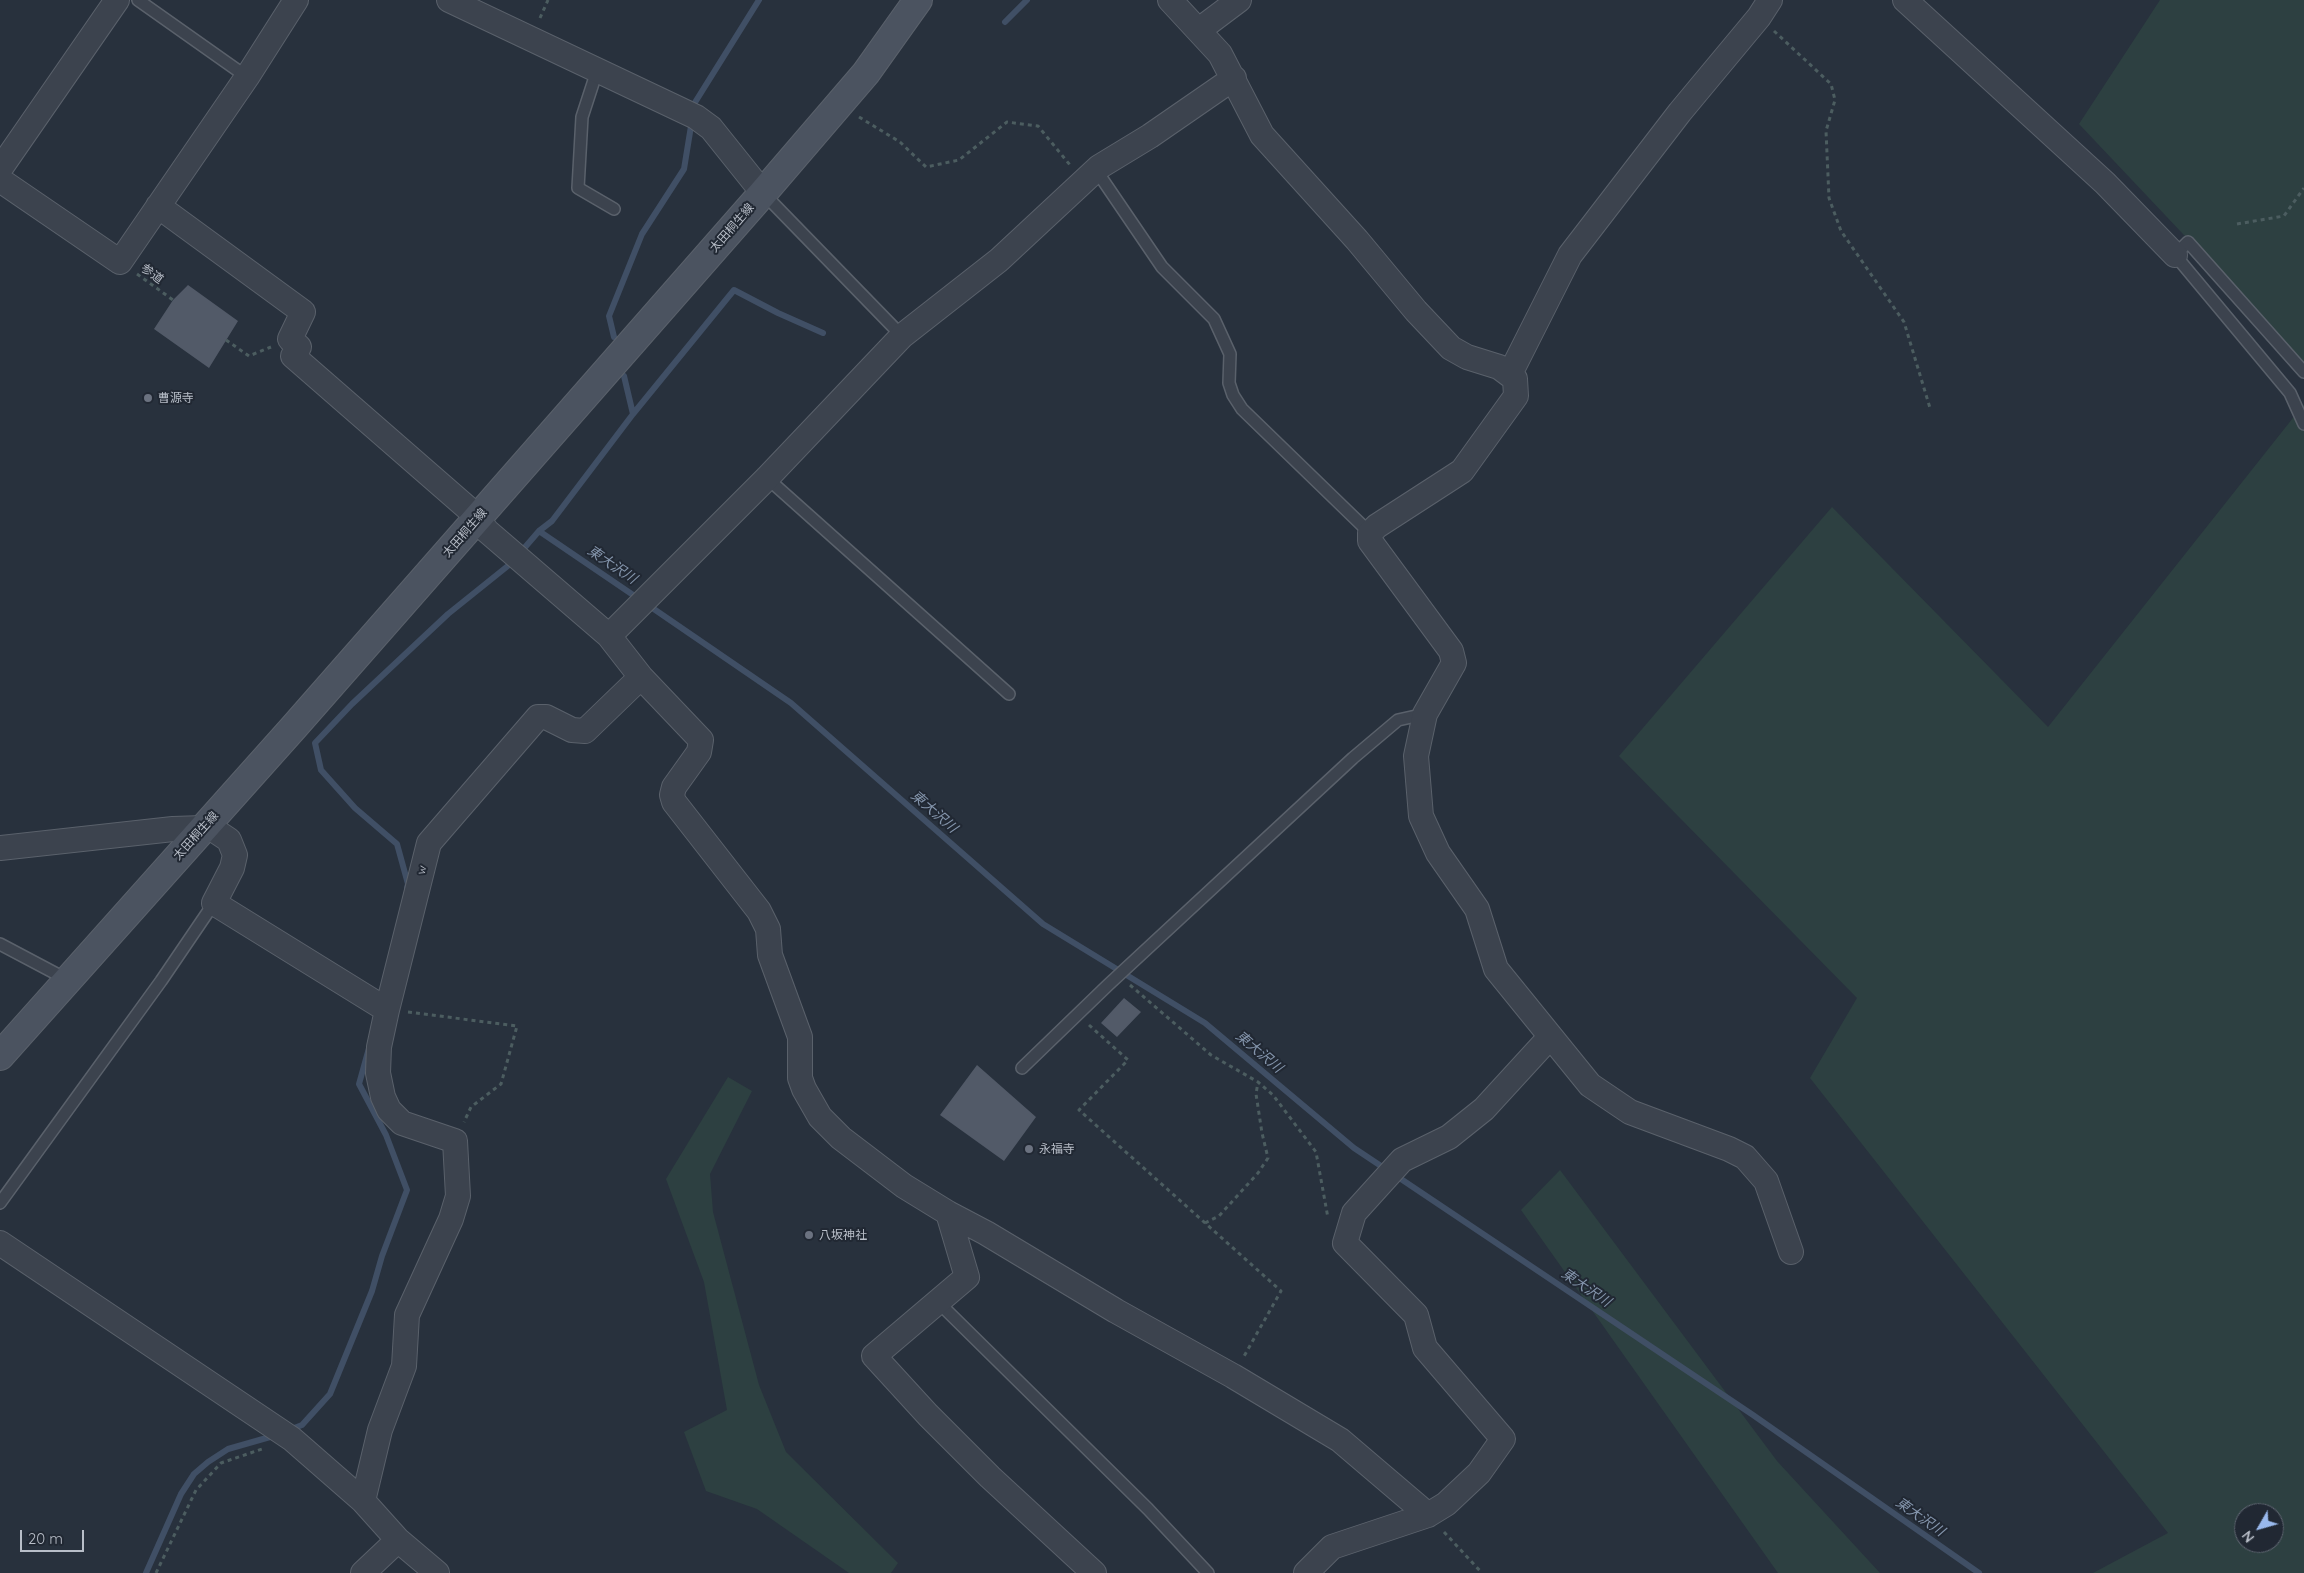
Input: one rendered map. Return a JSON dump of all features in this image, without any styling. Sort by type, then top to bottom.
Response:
[{"type":"main road","name":"太田桐生線","points":[[0,1056],[477,519],[763,193],[866,73],[918,0]]},
{"type":"street","points":[[0,169],[117,0]]},
{"type":"street","points":[[0,180],[120,262],[247,77],[296,0]]},
{"type":"street","points":[[449,0],[690,114],[711,128],[763,193]]},
{"type":"street","points":[[1170,0],[1220,54],[1262,135],[1357,240],[1416,311],[1452,348],[1467,357],[1499,367],[1516,379],[1516,396],[1462,471],[1377,526],[1370,533],[1370,541],[1451,652],[1454,663],[1425,714],[1416,756],[1421,816],[1438,853],[1477,909],[1496,969],[1590,1085],[1630,1112],[1745,1157],[1766,1181],[1791,1252]]},
{"type":"street","points":[[1199,30],[1239,0]]},
{"type":"street","points":[[1905,0],[2105,183],[2175,255]]},
{"type":"street","points":[[1510,374],[1570,255],[1680,112],[1765,9]]},
{"type":"street","points":[[609,636],[767,478],[902,336],[999,260],[1090,176],[1234,78]]},
{"type":"street","points":[[158,206],[303,312],[290,338],[299,347],[293,356],[472,512],[519,559],[609,636],[641,676],[701,740],[699,752],[674,787],[672,795],[674,802],[759,911],[768,929],[770,955],[800,1037],[800,1078],[814,1108],[841,1138],[904,1186],[948,1213],[986,1233],[1116,1311],[1233,1376],[1340,1440],[1428,1515]]},
{"type":"street","name":"w","points":[[455,1141],[402,1123],[389,1110],[383,1097],[378,1073],[381,1006],[429,843],[538,717],[546,717],[572,730],[585,730],[641,676]]},
{"type":"street","points":[[0,848],[203,828],[223,834],[233,846],[235,855],[232,868],[214,904],[381,1006]]},
{"type":"street","points":[[1306,1573],[1332,1547],[1428,1515],[1446,1504],[1479,1472],[1503,1439],[1425,1348],[1416,1315],[1345,1243],[1354,1213],[1402,1160],[1449,1137],[1484,1109],[1550,1036]]},
{"type":"street","points":[[363,1501],[380,1430],[404,1366],[408,1315],[452,1219],[458,1196],[455,1141]]},
{"type":"street","points":[[948,1213],[967,1277],[874,1356],[928,1416],[1094,1573]]},
{"type":"street","points":[[0,1243],[284,1434],[363,1501],[398,1540],[437,1573]]},
{"type":"street","points":[[363,1573],[398,1540]]},
{"type":"lane","points":[[138,0],[247,77]]},
{"type":"lane","points":[[598,71],[582,117],[578,188],[614,209]]},
{"type":"lane","points":[[1090,176],[1162,267],[1214,319],[1230,354],[1229,383],[1233,395],[1242,409],[1370,533]]},
{"type":"lane","points":[[763,193],[902,336]]},
{"type":"lane","points":[[2304,372],[2188,242],[2175,255],[2290,393],[2304,424]]},
{"type":"lane","points":[[767,478],[1009,694]]},
{"type":"lane","points":[[1022,1068],[1118,976],[1346,765],[1398,720],[1425,714]]},
{"type":"lane","points":[[0,1203],[161,982],[214,904]]},
{"type":"lane","points":[[0,944],[68,980]]},
{"type":"lane","points":[[937,1301],[1148,1509],[1208,1573]]},
{"type":"path","points":[[1765,9],[1831,84],[1835,100],[1826,131],[1830,198],[1841,231],[1904,322],[1930,408]]},
{"type":"path","points":[[839,105],[900,142],[926,168],[959,160],[1006,122],[1038,126],[1090,176]]},
{"type":"path","points":[[2237,224],[2284,216],[2304,188]]},
{"type":"path","name":"参道","points":[[120,262],[173,300]]},
{"type":"path","points":[[226,340],[249,356],[290,338]]},
{"type":"path","points":[[1118,976],[1211,1055],[1258,1082],[1273,1095],[1316,1152],[1328,1217],[1336,1234],[1345,1243]]},
{"type":"path","points":[[381,1006],[517,1026],[501,1084],[471,1107],[455,1141]]},
{"type":"path","points":[[1078,1016],[1128,1060],[1079,1110],[1281,1291],[1233,1376]]},
{"type":"path","points":[[1205,1223],[1219,1216],[1258,1173],[1268,1158],[1256,1094],[1258,1082]]},
{"type":"path","points":[[156,1573],[196,1490],[221,1463],[284,1434]]},
{"type":"path","points":[[1428,1515],[1482,1573]]},
{"type":"shaded area","points":[[2160,0],[2304,0],[2304,362],[2079,124]]},
{"type":"shaded area","points":[[2304,404],[2304,1573],[2093,1573],[2168,1533],[1810,1078],[1857,998],[1619,756],[1832,507],[2048,727]]},
{"type":"shaded area","points":[[728,1077],[752,1091],[710,1174],[713,1212],[759,1385],[786,1452],[898,1563],[891,1573],[849,1573],[757,1509],[706,1491],[684,1432],[727,1410],[704,1282],[666,1179]]},
{"type":"shaded area","points":[[1560,1170],[1777,1461],[1880,1573],[1778,1573],[1521,1210]]},
{"type":"building","points":[[188,285],[238,321],[209,368],[154,329],[173,300]]},
{"type":"building","points":[[1124,998],[1141,1012],[1117,1037],[1101,1023]]},
{"type":"building","points":[[977,1065],[1036,1117],[1004,1161],[940,1115]]},
{"type":"waterway","points":[[693,110],[694,104],[759,0]]},
{"type":"waterway","points":[[1005,22],[1027,0]]},
{"type":"waterway","points":[[614,337],[609,316],[642,234],[684,169],[692,120]]},
{"type":"waterway","points":[[633,414],[734,290],[778,313],[823,333]]},
{"type":"waterway","points":[[520,553],[539,531],[552,521],[633,414],[624,376]]},
{"type":"waterway","name":"東大沢川","points":[[539,531],[639,599]]},
{"type":"waterway","points":[[407,888],[408,884],[397,844],[355,808],[321,770],[315,743],[352,704],[448,614],[514,561]]},
{"type":"waterway","name":"東大沢川","points":[[648,605],[791,703],[1043,924],[1205,1023],[1354,1148],[1387,1170]]},
{"type":"waterway","points":[[289,1430],[302,1425],[330,1394],[372,1291],[382,1256],[407,1190],[386,1135],[359,1084],[369,1048]]},
{"type":"waterway","name":"東大沢川","points":[[1395,1175],[1753,1415],[1979,1573]]},
{"type":"waterway","points":[[146,1573],[181,1494],[194,1474],[228,1449],[277,1435]]},
{"type":"place","name":"曹源寺","points":[[148,398]]},
{"type":"place","name":"永福寺","points":[[1029,1149]]},
{"type":"place","name":"八坂神社","points":[[809,1235]]}]
